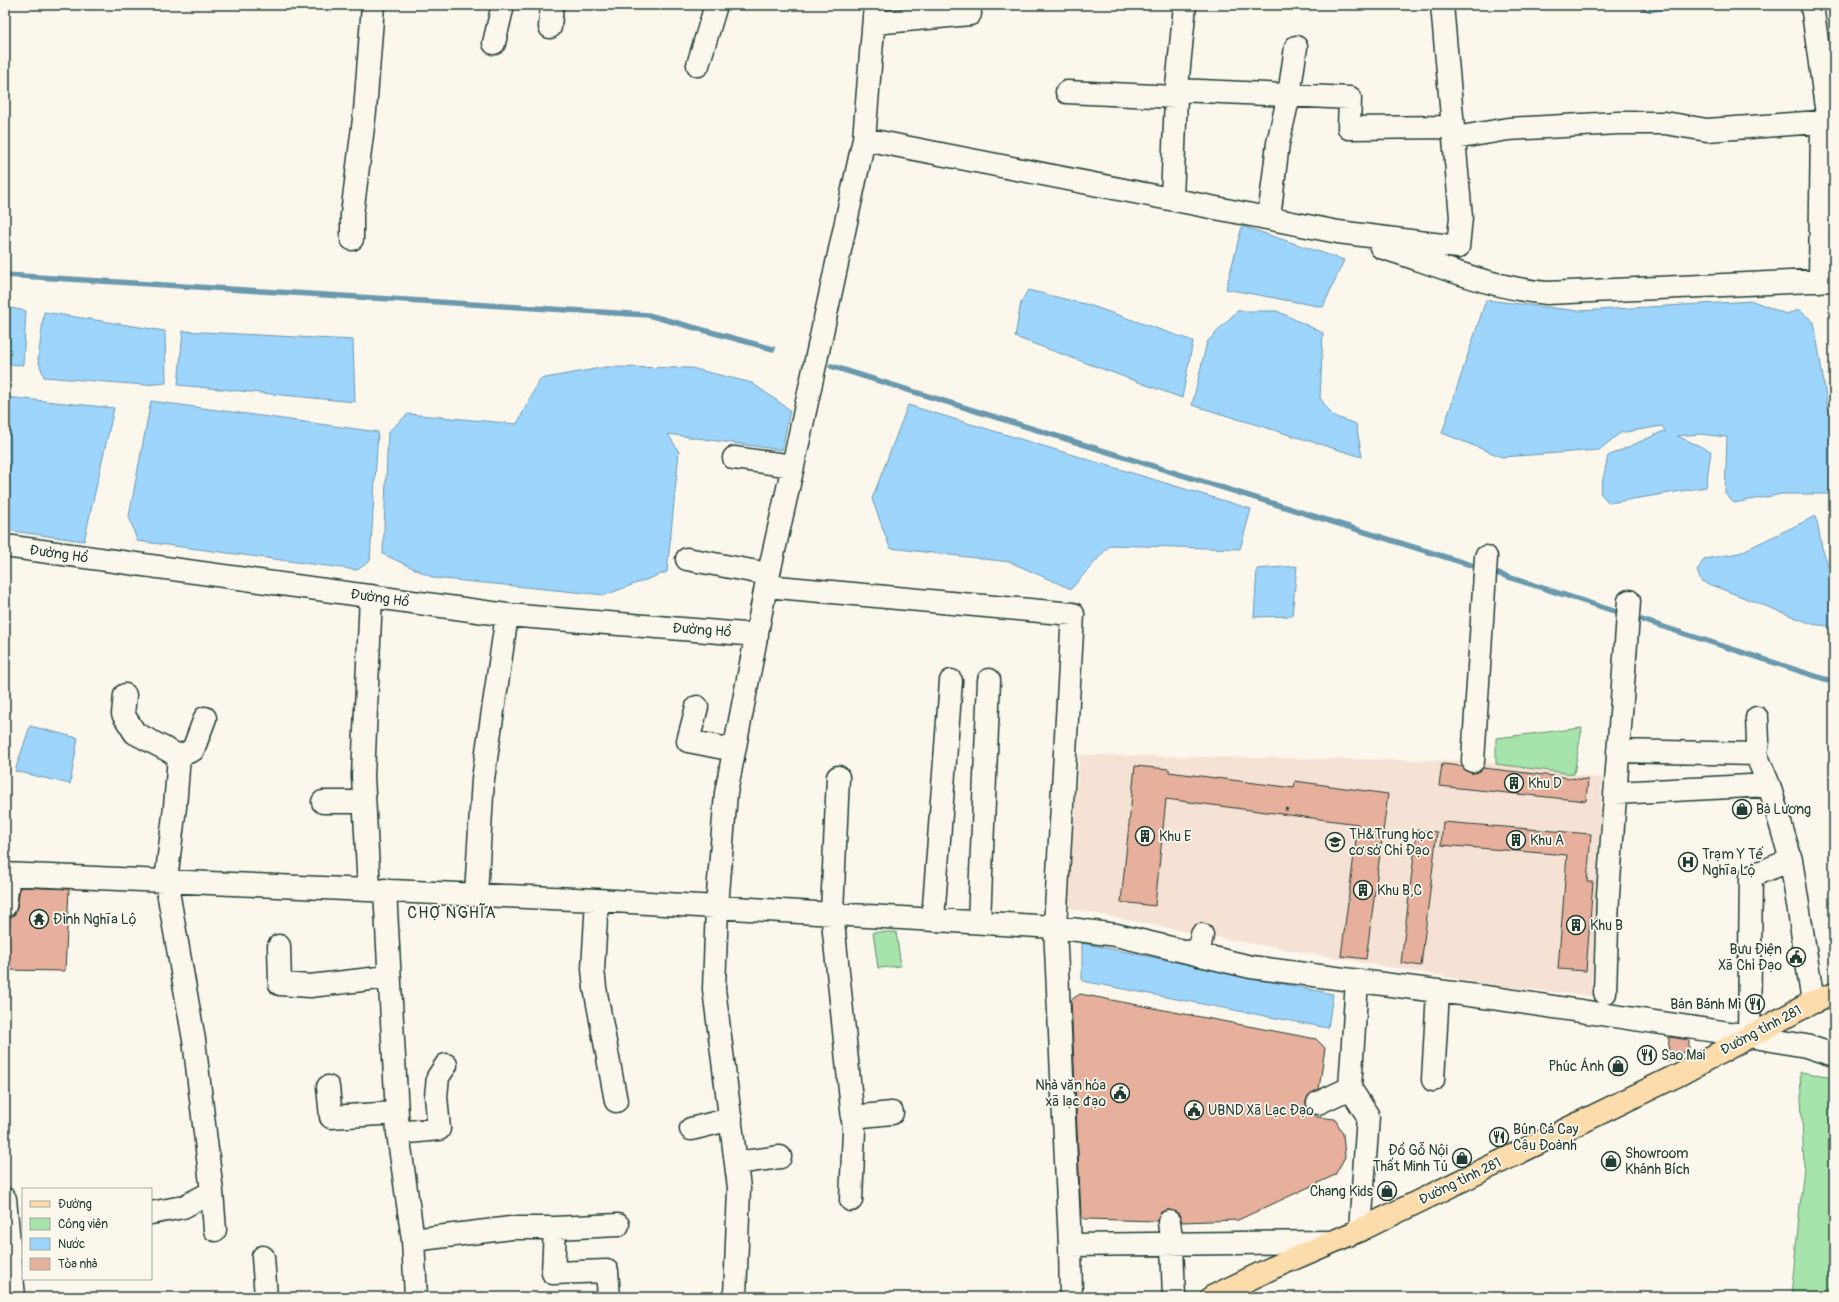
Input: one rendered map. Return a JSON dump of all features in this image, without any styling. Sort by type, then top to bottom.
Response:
[{"type":"main road","name":"Đường tỉnh 281","points":[[1212,1297],[1329,1242],[1360,1230],[1680,1074],[1813,1002],[1834,994]]},
{"type":"street","points":[[352,239],[352,214],[365,111],[374,5]]},
{"type":"street","points":[[494,43],[503,5]]},
{"type":"street","points":[[550,27],[552,5]]},
{"type":"street","points":[[698,65],[716,5]]},
{"type":"street","points":[[735,1297],[739,1188],[714,990],[717,906],[726,793],[767,580],[864,140],[875,14],[970,14],[968,5]]},
{"type":"street","points":[[1172,199],[1177,93],[1185,5]]},
{"type":"street","points":[[1442,5],[1461,217],[1454,270]]},
{"type":"street","points":[[1338,232],[1498,285],[1523,291],[1547,293],[1827,281],[1828,122],[1812,5]]},
{"type":"street","points":[[1269,218],[1278,143],[1289,95],[1296,47]]},
{"type":"street","points":[[1067,92],[1289,95],[1350,98],[1349,128],[1454,133],[1618,123],[1665,123],[1707,130],[1828,122]]},
{"type":"street","points":[[864,140],[1338,232],[1458,247]]},
{"type":"street","points":[[734,458],[793,466]]},
{"type":"street","name":"Đường Hồ","points":[[5,546],[507,615],[757,634]]},
{"type":"street","points":[[1473,761],[1486,557]]},
{"type":"street","points":[[687,559],[767,580],[1074,614],[1055,927],[1070,1245],[1071,1297]]},
{"type":"street","points":[[371,596],[363,776],[364,802],[388,977],[397,1123],[413,1240],[416,1297]]},
{"type":"street","points":[[1604,993],[1608,895],[1629,601]]},
{"type":"street","points":[[476,894],[482,779],[507,615]]},
{"type":"street","points":[[979,922],[989,680]]},
{"type":"street","points":[[933,920],[952,681]]},
{"type":"street","points":[[125,694],[123,714],[135,733],[179,756]]},
{"type":"street","points":[[697,707],[688,741],[734,750]]},
{"type":"street","points":[[179,756],[193,750],[205,718]]},
{"type":"street","points":[[1757,718],[1758,741],[1756,754],[1769,785],[1791,860],[1813,1002]]},
{"type":"street","points":[[1618,750],[1756,754]]},
{"type":"street","points":[[179,756],[175,807],[166,880],[194,1040],[215,1230]]},
{"type":"street","points":[[838,777],[832,912],[854,1130],[851,1200]]},
{"type":"street","points":[[1615,793],[1769,785]]},
{"type":"street","points":[[323,802],[364,802]]},
{"type":"street","points":[[1749,1036],[1751,876],[1791,860]]},
{"type":"street","points":[[5,906],[7,874],[717,906],[1055,927],[1116,936],[1200,945],[1250,967],[1438,991],[1500,992],[1806,1046],[1834,1055]]},
{"type":"street","points":[[598,900],[593,970],[616,1101]]},
{"type":"street","points":[[279,946],[280,984],[310,986],[388,977]]},
{"type":"street","points":[[1357,981],[1350,1088],[1368,1116],[1360,1230]]},
{"type":"street","points":[[1433,1080],[1438,991]]},
{"type":"street","points":[[328,1087],[332,1117],[397,1123],[439,1129],[436,1096],[438,1077],[446,1065]]},
{"type":"street","points":[[1318,1103],[1350,1088]]},
{"type":"street","points":[[852,1117],[892,1113]]},
{"type":"street","points":[[691,1129],[731,1118]]},
{"type":"street","points":[[736,1163],[780,1157]]},
{"type":"street","points":[[152,1213],[183,1207],[212,1192]]},
{"type":"street","points":[[12,1212],[14,1297]]},
{"type":"street","points":[[1169,1222],[1172,1245],[1174,1297]]},
{"type":"street","points":[[413,1240],[511,1228],[555,1228],[618,1225]]},
{"type":"street","points":[[555,1228],[553,1273],[608,1271],[609,1297]]},
{"type":"street","points":[[1070,1245],[1329,1242]]},
{"type":"street","points":[[263,1257],[266,1297]]},
{"type":"path","points":[[1285,809],[1291,810]]},
{"type":"shaded area","name":"TH&Trung học cơ sở Chỉ Đạo","points":[[1080,755],[1473,761],[1602,778],[1591,996],[1500,986],[1202,935],[1064,907]]},
{"type":"green space","points":[[1582,728],[1574,774],[1496,764],[1496,738]]},
{"type":"green space","points":[[873,932],[896,932],[901,966],[878,968]]},
{"type":"green space","points":[[1800,1072],[1834,1077],[1834,1297],[1791,1297],[1804,1166]]},
{"type":"water","points":[[1632,5],[1685,5],[1651,12]]},
{"type":"water","points":[[1242,226],[1344,260],[1323,307],[1226,289]]},
{"type":"water","points":[[1028,290],[1089,305],[1193,341],[1182,398],[1015,337],[1021,302]]},
{"type":"water","points":[[1486,300],[1579,311],[1753,301],[1786,314],[1799,310],[1814,322],[1828,409],[1834,419],[1834,494],[1782,494],[1734,503],[1725,494],[1727,437],[1699,434],[1677,436],[1711,451],[1706,487],[1609,503],[1600,493],[1608,456],[1664,431],[1666,432],[1662,426],[1620,433],[1599,450],[1502,457],[1442,433]]},
{"type":"water","points":[[5,307],[26,311],[23,365],[5,364]]},
{"type":"water","points":[[1237,311],[1277,311],[1323,333],[1320,398],[1333,416],[1356,424],[1362,457],[1192,405],[1207,342]]},
{"type":"water","points":[[44,312],[165,331],[166,383],[145,385],[44,377],[38,360]]},
{"type":"water","points":[[183,331],[353,340],[355,402],[178,385]]},
{"type":"water","points":[[606,367],[691,368],[752,383],[790,410],[782,450],[668,434],[679,452],[667,572],[605,595],[434,578],[383,554],[388,432],[408,414],[517,424],[540,379]]},
{"type":"water","points":[[5,397],[114,408],[84,541],[5,530]]},
{"type":"water","points":[[151,401],[378,432],[370,561],[357,570],[137,541],[129,516]]},
{"type":"water","points":[[908,405],[1251,509],[1240,549],[1110,545],[1071,589],[1010,562],[890,548],[872,499]]},
{"type":"water","points":[[1816,516],[1822,548],[1834,580],[1834,627],[1812,624],[1701,581],[1697,571],[1704,559],[1739,553]]},
{"type":"water","points":[[1297,566],[1292,616],[1254,617],[1257,569]]},
{"type":"water","points":[[30,726],[78,738],[70,784],[15,771]]},
{"type":"water","points":[[1082,943],[1333,994],[1328,1028],[1082,981]]},
{"type":"building","name":"Khu D","points":[[1442,764],[1462,766],[1466,771],[1472,773],[1478,772],[1483,768],[1588,780],[1586,801],[1439,786]]},
{"type":"building","points":[[1135,766],[1169,769],[1169,772],[1294,788],[1295,781],[1388,794],[1366,959],[1341,956],[1358,824],[1166,799],[1155,906],[1121,902]]},
{"type":"building","points":[[1443,822],[1591,834],[1587,882],[1593,882],[1586,971],[1558,969],[1567,855],[1441,845]]},
{"type":"building","points":[[1417,830],[1437,832],[1421,966],[1401,963]]},
{"type":"building","name":"Đình Nghĩa Lộ","points":[[20,887],[69,889],[65,971],[5,970],[10,918],[15,914],[17,908]]},
{"type":"building","name":"UBND Xã Lạc Đạo","points":[[1080,994],[1316,1039],[1325,1048],[1319,1089],[1308,1096],[1306,1102],[1307,1109],[1317,1117],[1335,1119],[1343,1134],[1345,1157],[1335,1175],[1238,1220],[1182,1222],[1179,1214],[1168,1210],[1161,1212],[1157,1221],[1085,1219],[1081,1216],[1071,1000]]},
{"type":"building","points":[[1669,1037],[1689,1040],[1689,1049],[1668,1061]]},
{"type":"waterway","points":[[5,275],[648,315],[773,349]]},
{"type":"waterway","points":[[831,366],[1471,565]]},
{"type":"waterway","points":[[1499,574],[1614,611]]},
{"type":"waterway","points":[[1642,620],[1834,682]]},
{"type":"place","name":"Khu D","points":[[1514,783]]},
{"type":"place","name":"Bà Lương","points":[[1742,809]]},
{"type":"place","name":"Khu E","points":[[1145,836]]},
{"type":"place","name":"Khu A","points":[[1516,840]]},
{"type":"place","name":"TH&Trung học cơ sở Chỉ Đạo","points":[[1335,842]]},
{"type":"place","name":"Trạm Y Tế Nghĩa Lộ","points":[[1688,862]]},
{"type":"place","name":"Khu B,C","points":[[1363,890]]},
{"type":"place","name":"Đình Nghĩa Lộ","points":[[39,919]]},
{"type":"place","name":"Khu B","points":[[1576,925]]},
{"type":"place","name":"Bưu Điện Xã Chỉ Đạo","points":[[1796,957]]},
{"type":"place","name":"Bán Bánh Mì","points":[[1755,1004]]},
{"type":"place","name":"Sao Mai","points":[[1647,1055]]},
{"type":"place","name":"Phúc Ánh","points":[[1618,1066]]},
{"type":"place","name":"Nhà văn hóa xã lạc đạo","points":[[1120,1093]]},
{"type":"place","name":"UBND Xã Lạc Đạo","points":[[1194,1110]]},
{"type":"place","name":"Bún Cá Cay Cậu Đoành","points":[[1499,1137]]},
{"type":"place","name":"Đồ Gỗ Nội Thất Minh Tú","points":[[1462,1158]]},
{"type":"place","name":"Showroom Khánh Bích","points":[[1611,1161]]},
{"type":"place","name":"Chang Kids","points":[[1387,1191]]},
{"type":"district","name":"CHỢ NGHĨA","points":[[452,913]]}]
